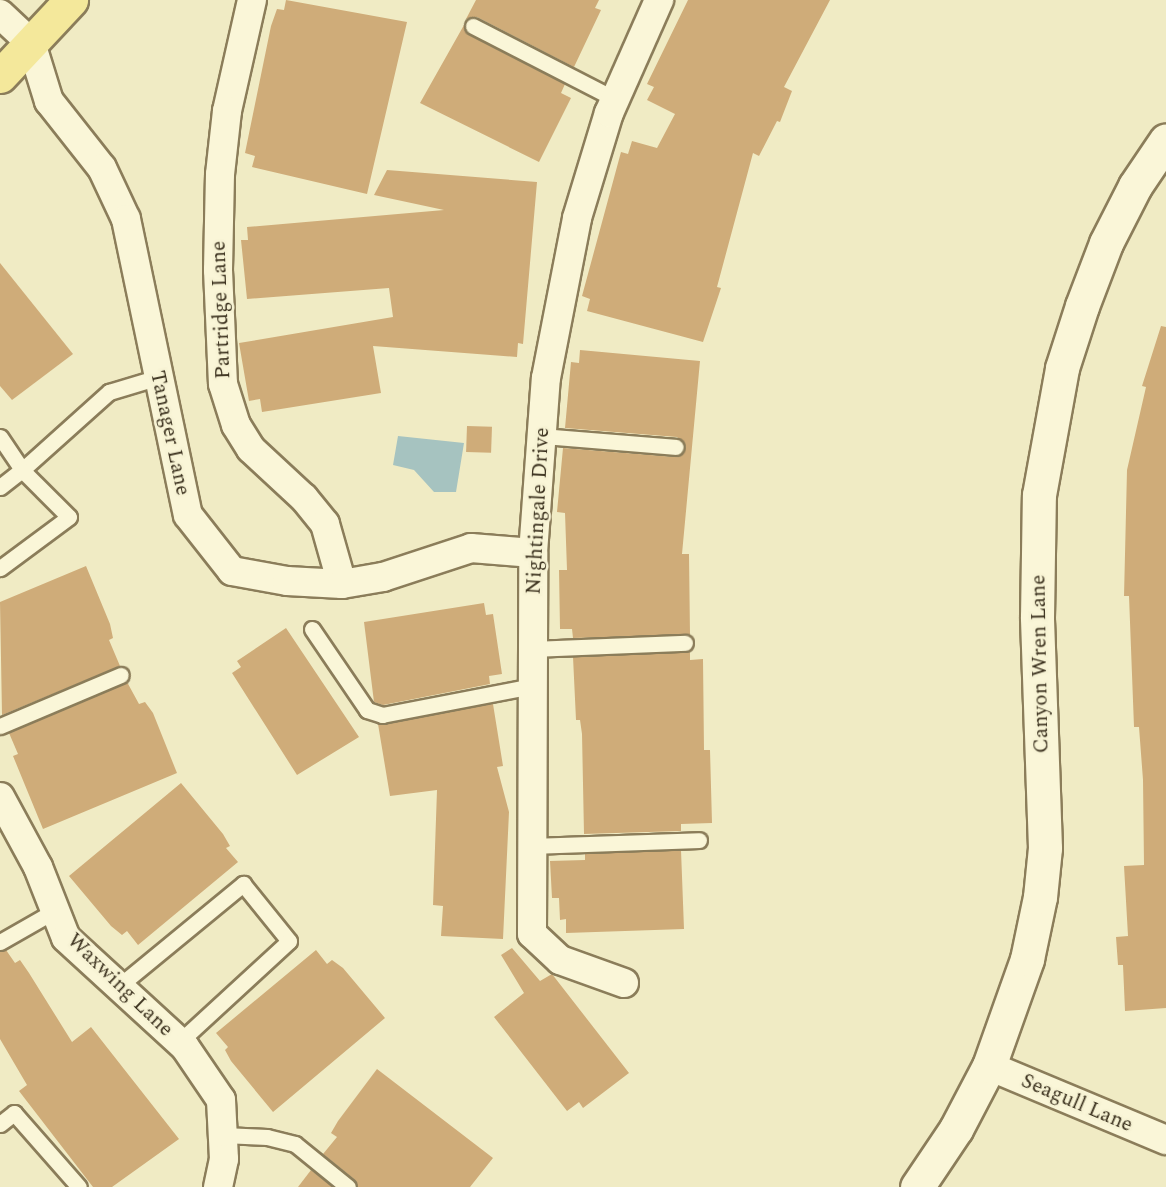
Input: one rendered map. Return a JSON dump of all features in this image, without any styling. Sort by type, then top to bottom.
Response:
[{"type":"main road","points":[[0,76],[71,0]]},
{"type":"street","name":"Partridge Lane","points":[[252,0],[227,111],[220,174],[218,270],[223,384],[236,425],[251,449],[304,498],[325,524],[342,584]]},
{"type":"street","name":"Nightingale Drive","points":[[624,983],[560,960],[532,934],[533,553],[546,378],[577,218],[615,99],[659,0]]},
{"type":"street","name":"Tanager Lane","points":[[0,14],[31,43],[49,101],[102,168],[126,219],[188,515],[232,570],[287,581],[342,584],[383,577],[471,548],[533,553]]},
{"type":"street","name":"Canyon Wren Lane","points":[[917,1187],[956,1129],[989,1066],[1018,991],[1041,887],[1045,848],[1037,617],[1040,495],[1062,368],[1106,243],[1135,186],[1166,140]]},
{"type":"street","name":"Waxwing Lane","points":[[0,797],[38,867],[66,938],[179,1042],[221,1100],[223,1135]]},
{"type":"street","name":"Seagull Lane","points":[[989,1066],[1166,1140]]},
{"type":"street","points":[[218,1187],[224,1159],[223,1135]]},
{"type":"lane","points":[[473,26],[615,99]]},
{"type":"lane","points":[[0,486],[22,470],[109,392],[159,377]]},
{"type":"lane","points":[[0,436],[22,470],[69,517],[0,568]]},
{"type":"lane","points":[[542,436],[676,447]]},
{"type":"lane","points":[[312,629],[367,710],[382,715],[533,687]]},
{"type":"lane","points":[[533,649],[685,643]]},
{"type":"lane","points":[[0,726],[122,675]]},
{"type":"lane","points":[[531,846],[699,840]]},
{"type":"lane","points":[[119,986],[243,884],[290,941],[179,1042]]},
{"type":"lane","points":[[0,942],[56,910]]},
{"type":"lane","points":[[0,1124],[14,1113],[79,1187]]},
{"type":"lane","points":[[223,1135],[267,1137],[295,1144],[348,1187]]},
{"type":"water","points":[[398,436],[464,443],[456,492],[434,492],[414,470],[393,465]]},
{"type":"building","points":[[286,0],[407,22],[367,194],[252,167],[255,156],[245,153],[271,26],[277,9],[284,10]]},
{"type":"building","points":[[476,0],[599,0],[595,8],[601,10],[574,67],[477,17],[466,19]]},
{"type":"building","points":[[688,0],[830,0],[784,87],[792,91],[780,122],[777,121],[759,156],[753,153],[717,287],[721,288],[703,342],[587,311],[590,299],[582,296],[621,152],[628,154],[632,141],[657,148],[675,114],[647,100],[654,87],[647,84]]},
{"type":"building","points":[[464,25],[469,35],[565,84],[561,93],[571,98],[539,162],[420,103]]},
{"type":"building","points":[[387,170],[537,182],[523,344],[518,343],[517,357],[373,346],[381,393],[262,412],[260,399],[249,401],[239,343],[393,317],[389,288],[247,299],[241,240],[248,240],[247,227],[444,210],[374,195]]},
{"type":"building","points":[[0,263],[73,354],[12,400],[0,386]]},
{"type":"building","points":[[1161,326],[1166,327],[1166,1008],[1125,1011],[1123,965],[1118,965],[1116,937],[1128,936],[1124,866],[1144,865],[1143,780],[1139,727],[1134,727],[1129,596],[1124,596],[1127,470],[1146,387],[1142,386]]},
{"type":"building","points":[[580,350],[700,361],[682,554],[689,554],[690,635],[573,638],[572,629],[560,629],[559,570],[567,570],[565,513],[557,512],[563,448],[675,457],[686,447],[677,437],[565,428],[571,362],[579,363]]},
{"type":"building","points":[[467,426],[492,427],[491,453],[466,452]]},
{"type":"building","points":[[86,566],[110,624],[113,638],[109,640],[120,666],[2,715],[0,602]]},
{"type":"building","points":[[484,603],[486,615],[493,614],[502,674],[489,676],[490,684],[383,705],[374,702],[364,622]]},
{"type":"building","points":[[286,628],[359,737],[297,775],[232,673],[241,667],[237,661]]},
{"type":"building","points":[[690,651],[690,660],[703,659],[704,750],[710,750],[712,823],[681,824],[681,831],[584,834],[582,734],[580,720],[576,720],[573,657]]},
{"type":"building","points":[[127,682],[139,704],[145,702],[153,713],[177,773],[43,829],[13,756],[18,754],[9,733]]},
{"type":"building","points":[[493,704],[503,766],[497,767],[509,812],[503,939],[441,936],[443,906],[433,905],[437,790],[390,796],[378,724]]},
{"type":"building","points":[[181,783],[223,834],[230,846],[226,848],[238,862],[138,945],[127,931],[122,935],[111,926],[69,876]]},
{"type":"building","points":[[681,850],[684,929],[566,933],[566,919],[560,920],[559,898],[552,898],[550,861],[585,860],[585,854]]},
{"type":"building","points":[[512,948],[540,981],[552,974],[629,1073],[583,1108],[579,1102],[567,1111],[494,1017],[524,993],[501,955]]},
{"type":"building","points":[[6,950],[15,963],[20,960],[72,1042],[91,1027],[179,1139],[112,1187],[93,1187],[19,1091],[27,1085],[0,1039],[0,952]]},
{"type":"building","points":[[316,950],[327,964],[332,960],[343,968],[385,1018],[273,1112],[231,1061],[225,1050],[228,1047],[216,1033]]},
{"type":"building","points":[[377,1069],[493,1158],[470,1187],[358,1187],[354,1179],[323,1154],[337,1137],[331,1133],[338,1121]]},
{"type":"building","points":[[311,1170],[333,1187],[298,1187]]}]
